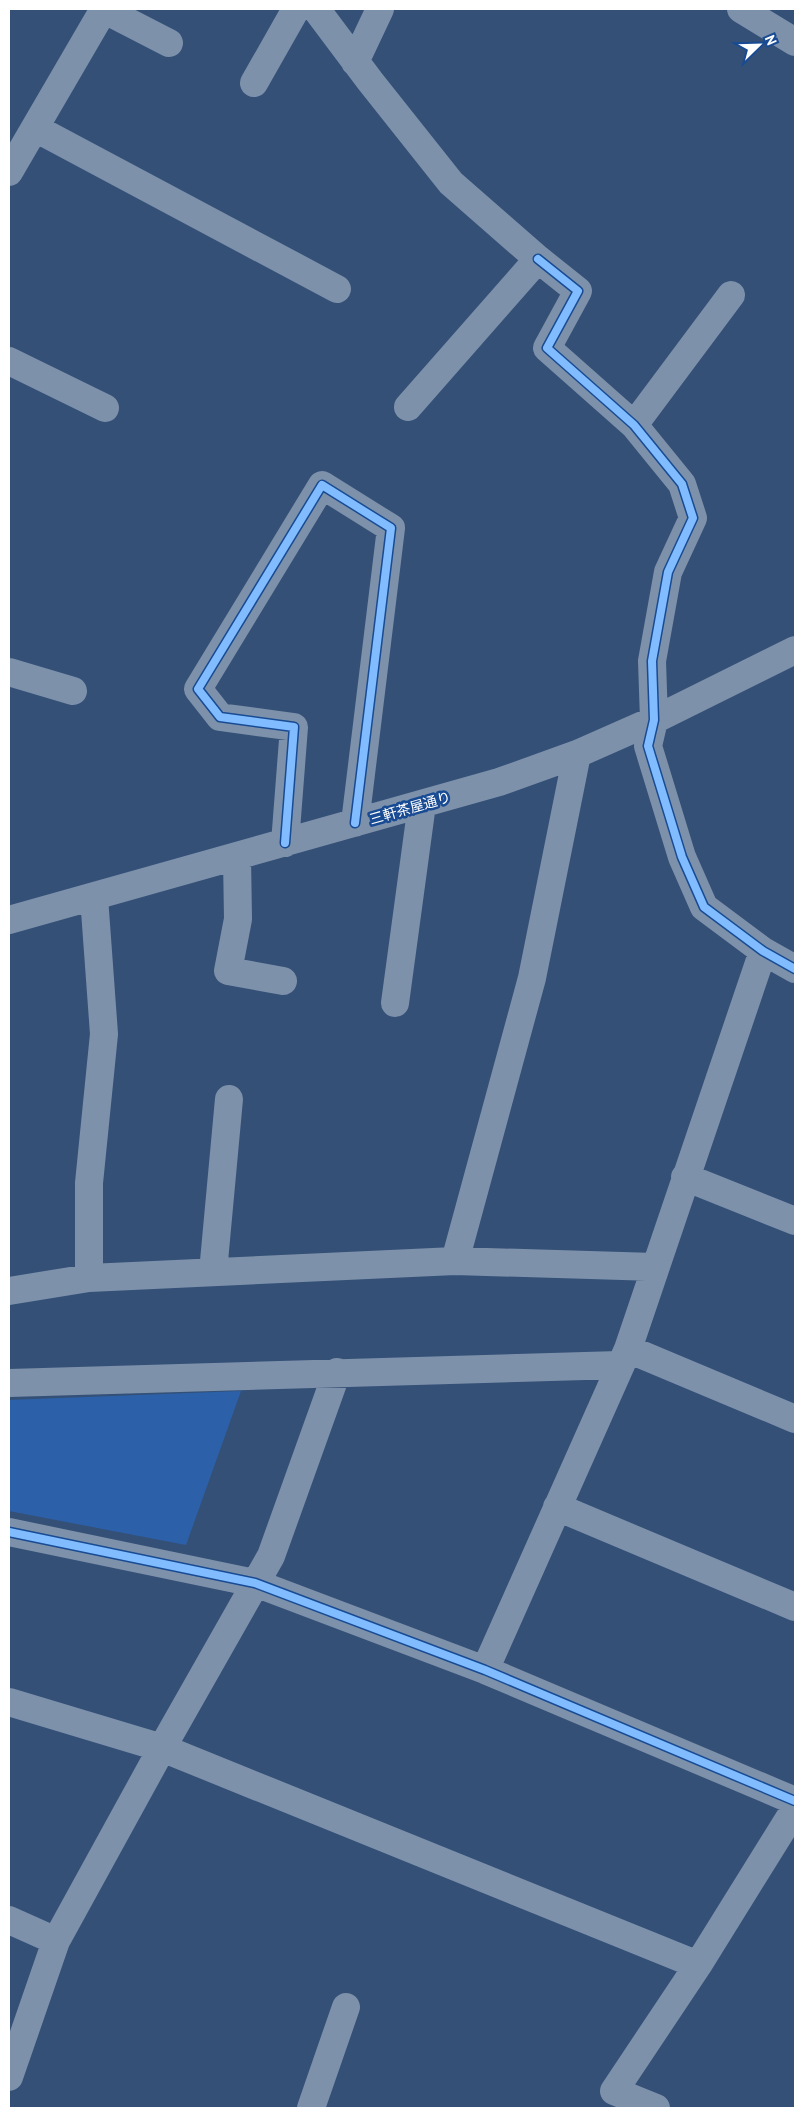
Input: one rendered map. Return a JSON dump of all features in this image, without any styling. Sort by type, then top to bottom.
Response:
[{"type":"street","points":[[9,172],[103,9],[169,43]]},
{"type":"street","points":[[254,83],[296,9]]},
{"type":"street","points":[[316,9],[355,62],[451,183],[538,259],[578,291],[548,348],[634,424],[682,484],[693,518],[668,572],[652,661],[654,720],[648,746],[682,857],[704,907],[762,951],[795,969]]},
{"type":"street","points":[[355,62],[380,9]]},
{"type":"street","points":[[741,9],[794,38]]},
{"type":"street","points":[[35,128],[337,289]]},
{"type":"street","points":[[408,407],[538,259]]},
{"type":"street","points":[[634,424],[731,295]]},
{"type":"street","points":[[9,361],[105,408]]},
{"type":"street","points":[[285,843],[294,726],[220,717],[198,689],[322,485],[391,528],[355,823]]},
{"type":"street","name":"三軒茶屋通り","points":[[9,920],[499,782],[577,754],[654,720],[795,650]]},
{"type":"street","points":[[9,672],[74,691]]},
{"type":"street","points":[[455,1261],[532,978],[577,754]]},
{"type":"street","points":[[395,1003],[422,804]]},
{"type":"street","points":[[237,857],[238,919],[228,971],[283,981]]},
{"type":"street","points":[[89,1278],[89,1183],[104,1034],[94,897]]},
{"type":"street","points":[[485,1670],[623,1357],[656,1267],[762,951]]},
{"type":"street","points":[[213,1272],[229,1099]]},
{"type":"street","points":[[685,1177],[795,1221]]},
{"type":"street","points":[[9,1291],[89,1278],[455,1261],[656,1267]]},
{"type":"street","points":[[9,1383],[337,1372],[623,1357],[795,1419]]},
{"type":"street","points":[[9,2077],[56,1941],[162,1748],[271,1556],[337,1372]]},
{"type":"street","points":[[557,1507],[795,1607]]},
{"type":"street","points":[[9,1532],[255,1583],[485,1670],[795,1801]]},
{"type":"street","points":[[9,1702],[162,1748],[698,1965]]},
{"type":"street","points":[[656,2108],[614,2091],[698,1965],[795,1809]]},
{"type":"street","points":[[9,1920],[56,1941]]},
{"type":"street","points":[[311,2108],[346,2007]]},
{"type":"shaded area","points":[[241,1391],[186,1545],[9,1511],[9,1400]]},
{"type":"cycle path","points":[[538,259],[578,291],[547,348],[634,425],[682,484],[693,518],[668,572],[652,661],[654,720],[648,746],[682,857],[704,907],[763,951],[795,969]]},
{"type":"cycle path","points":[[285,843],[294,727],[220,717],[198,689],[322,485],[391,528],[355,823]]},
{"type":"cycle path","points":[[9,1532],[255,1583],[485,1670],[795,1801]]}]
